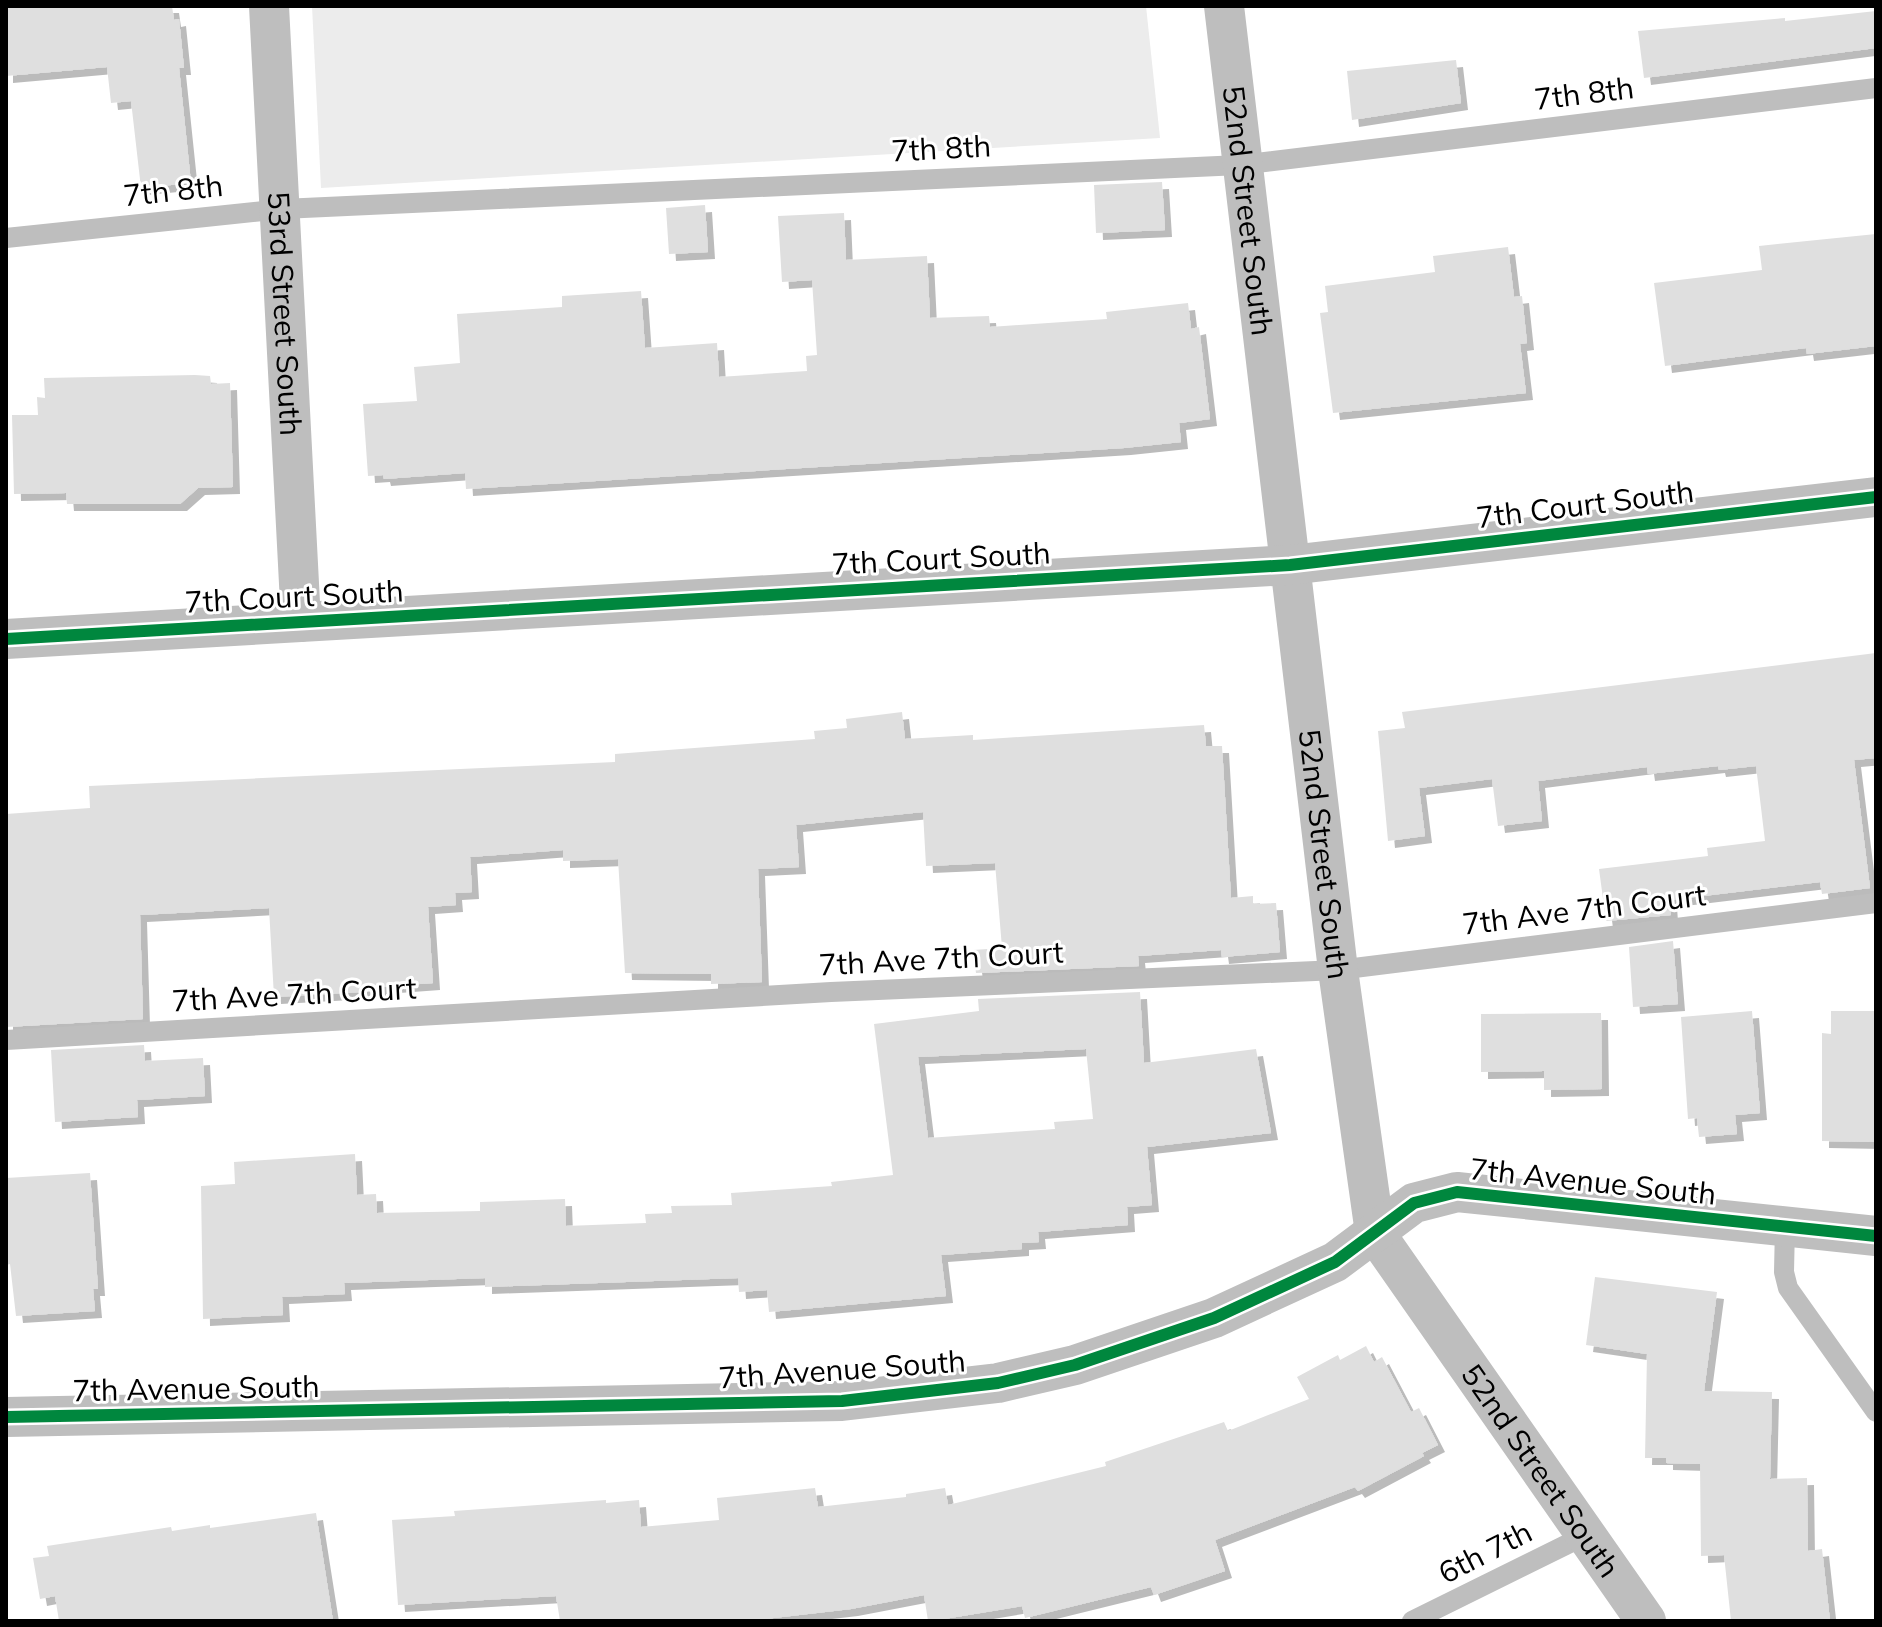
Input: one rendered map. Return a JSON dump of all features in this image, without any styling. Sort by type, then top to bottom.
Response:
[{"type":"street","name":"53rd Street South","points":[[269,6],[282,209],[301,622]]},
{"type":"street","name":"52nd Street South","points":[[1224,6],[1240,165],[1338,970],[1375,1233],[1646,1621]]},
{"type":"street","name":"7th Court South","points":[[6,639],[1290,565],[1876,497]]},
{"type":"street","name":"7th Avenue South","points":[[6,1417],[811,1402],[920,1394],[998,1383],[1145,1344],[1214,1318],[1335,1262],[1414,1203],[1457,1192],[1876,1236]]},
{"type":"lane","name":"7th 8th","points":[[6,238],[282,209],[1240,165],[1876,88]]},
{"type":"lane","name":"7th Ave 7th Court","points":[[6,1040],[815,993],[1338,970],[1876,903]]},
{"type":"lane","points":[[1785,1226],[1784,1272],[1788,1288],[1876,1412]]},
{"type":"lane","name":"6th 7th","points":[[1412,1621],[1584,1536]]},
{"type":"shaded area","points":[[312,6],[1146,6],[1160,138],[321,188]]},
{"type":"building","points":[[6,6],[172,6],[174,20],[179,19],[184,68],[179,68],[191,183],[141,188],[131,101],[111,103],[107,67],[6,76]]},
{"type":"building","points":[[1876,11],[1876,48],[1644,78],[1638,31]]},
{"type":"building","points":[[1456,60],[1461,103],[1352,120],[1347,71]]},
{"type":"building","points":[[1162,182],[1165,230],[1096,233],[1094,185]]},
{"type":"building","points":[[705,205],[708,252],[669,254],[666,208]]},
{"type":"building","points":[[844,213],[846,260],[927,256],[930,318],[989,316],[990,327],[1107,319],[1106,312],[1188,303],[1191,329],[1199,327],[1210,419],[1179,423],[1181,442],[1124,448],[466,489],[465,473],[384,479],[383,475],[368,476],[363,404],[417,401],[414,367],[460,363],[457,314],[562,307],[562,296],[641,291],[645,348],[717,343],[719,377],[807,371],[806,356],[817,355],[812,280],[782,282],[778,216]]},
{"type":"building","points":[[1876,234],[1876,346],[1807,354],[1806,348],[1665,366],[1654,283],[1762,270],[1759,246]]},
{"type":"building","points":[[1508,247],[1514,297],[1522,296],[1527,343],[1520,344],[1526,393],[1333,413],[1320,313],[1328,312],[1325,286],[1435,272],[1433,256]]},
{"type":"building","points":[[210,376],[211,384],[230,383],[233,487],[198,488],[180,504],[67,504],[66,493],[14,494],[12,415],[38,415],[37,397],[45,398],[44,378]]},
{"type":"building","points":[[1876,653],[1876,758],[1854,760],[1870,888],[1822,894],[1820,882],[1670,900],[1671,915],[1606,921],[1599,869],[1708,856],[1707,848],[1765,841],[1756,766],[1719,770],[1718,766],[1648,774],[1647,767],[1538,781],[1542,821],[1498,826],[1492,779],[1419,788],[1425,836],[1388,841],[1378,731],[1405,728],[1402,712]]},
{"type":"building","points":[[902,712],[905,739],[973,735],[973,740],[1204,725],[1206,746],[1222,746],[1231,898],[1253,896],[1253,904],[1276,903],[1280,952],[1222,957],[1221,950],[1138,956],[1139,966],[976,973],[973,950],[1002,948],[995,863],[926,866],[923,812],[796,825],[799,867],[758,869],[762,982],[711,984],[711,974],[625,973],[618,859],[563,861],[563,850],[470,857],[472,892],[455,893],[456,905],[428,907],[433,983],[379,987],[379,991],[274,997],[269,908],[140,915],[143,1019],[6,1027],[6,814],[90,808],[89,786],[615,762],[615,754],[815,739],[814,731],[847,728],[846,719]]},
{"type":"building","points":[[1673,941],[1678,1004],[1633,1007],[1629,947]]},
{"type":"building","points":[[1140,992],[1144,1063],[1256,1049],[1271,1133],[1147,1147],[1152,1205],[1127,1207],[1128,1225],[1038,1232],[1039,1242],[1022,1243],[1022,1249],[941,1255],[946,1296],[769,1312],[767,1290],[739,1292],[738,1278],[485,1287],[485,1278],[344,1283],[345,1294],[282,1297],[283,1315],[203,1319],[201,1186],[235,1184],[234,1162],[355,1154],[357,1195],[376,1194],[377,1213],[480,1211],[480,1202],[565,1199],[566,1226],[646,1223],[645,1214],[672,1213],[671,1206],[732,1205],[731,1193],[832,1186],[831,1182],[893,1175],[874,1024],[979,1011],[978,999]],"holes":[[[1086,1049],[1093,1119],[1054,1122],[1055,1129],[928,1138],[918,1057]]]},
{"type":"building","points":[[1752,1011],[1760,1113],[1735,1115],[1737,1134],[1699,1137],[1697,1118],[1688,1119],[1681,1017]]},
{"type":"building","points":[[1831,1011],[1876,1011],[1876,1142],[1822,1141],[1822,1033],[1831,1034]]},
{"type":"building","points":[[1601,1013],[1602,1089],[1544,1090],[1544,1071],[1481,1072],[1481,1014]]},
{"type":"building","points":[[144,1045],[145,1061],[203,1058],[205,1096],[137,1100],[138,1117],[55,1122],[51,1050]]},
{"type":"building","points":[[90,1173],[98,1289],[93,1289],[95,1311],[16,1316],[10,1264],[6,1265],[6,1178]]},
{"type":"building","points":[[1595,1277],[1717,1292],[1704,1391],[1772,1392],[1770,1479],[1807,1478],[1808,1551],[1822,1549],[1830,1621],[1731,1621],[1724,1555],[1701,1556],[1700,1464],[1666,1463],[1666,1458],[1645,1458],[1647,1354],[1586,1345]]},
{"type":"building","points":[[1366,1346],[1374,1362],[1382,1357],[1411,1412],[1419,1408],[1438,1445],[1422,1453],[1424,1456],[1358,1491],[1355,1487],[1215,1540],[1225,1571],[1154,1595],[1151,1587],[1025,1618],[1022,1606],[932,1621],[928,1621],[924,1595],[851,1609],[747,1621],[560,1621],[556,1596],[398,1605],[392,1520],[455,1516],[454,1511],[639,1500],[641,1527],[719,1520],[717,1498],[815,1488],[818,1507],[906,1497],[906,1494],[945,1488],[948,1505],[1106,1466],[1105,1462],[1224,1422],[1228,1431],[1309,1399],[1297,1377],[1338,1355],[1340,1360]]},
{"type":"building","points":[[316,1513],[333,1621],[59,1621],[55,1596],[40,1599],[33,1558],[49,1556],[47,1546],[171,1527],[172,1531],[210,1525],[210,1528]]},
{"type":"cycle path","points":[[6,639],[1290,565],[1876,497]]},
{"type":"cycle path","points":[[6,1417],[842,1401],[998,1383],[1075,1365],[1214,1318],[1335,1262],[1414,1203],[1457,1192],[1876,1236]]}]
